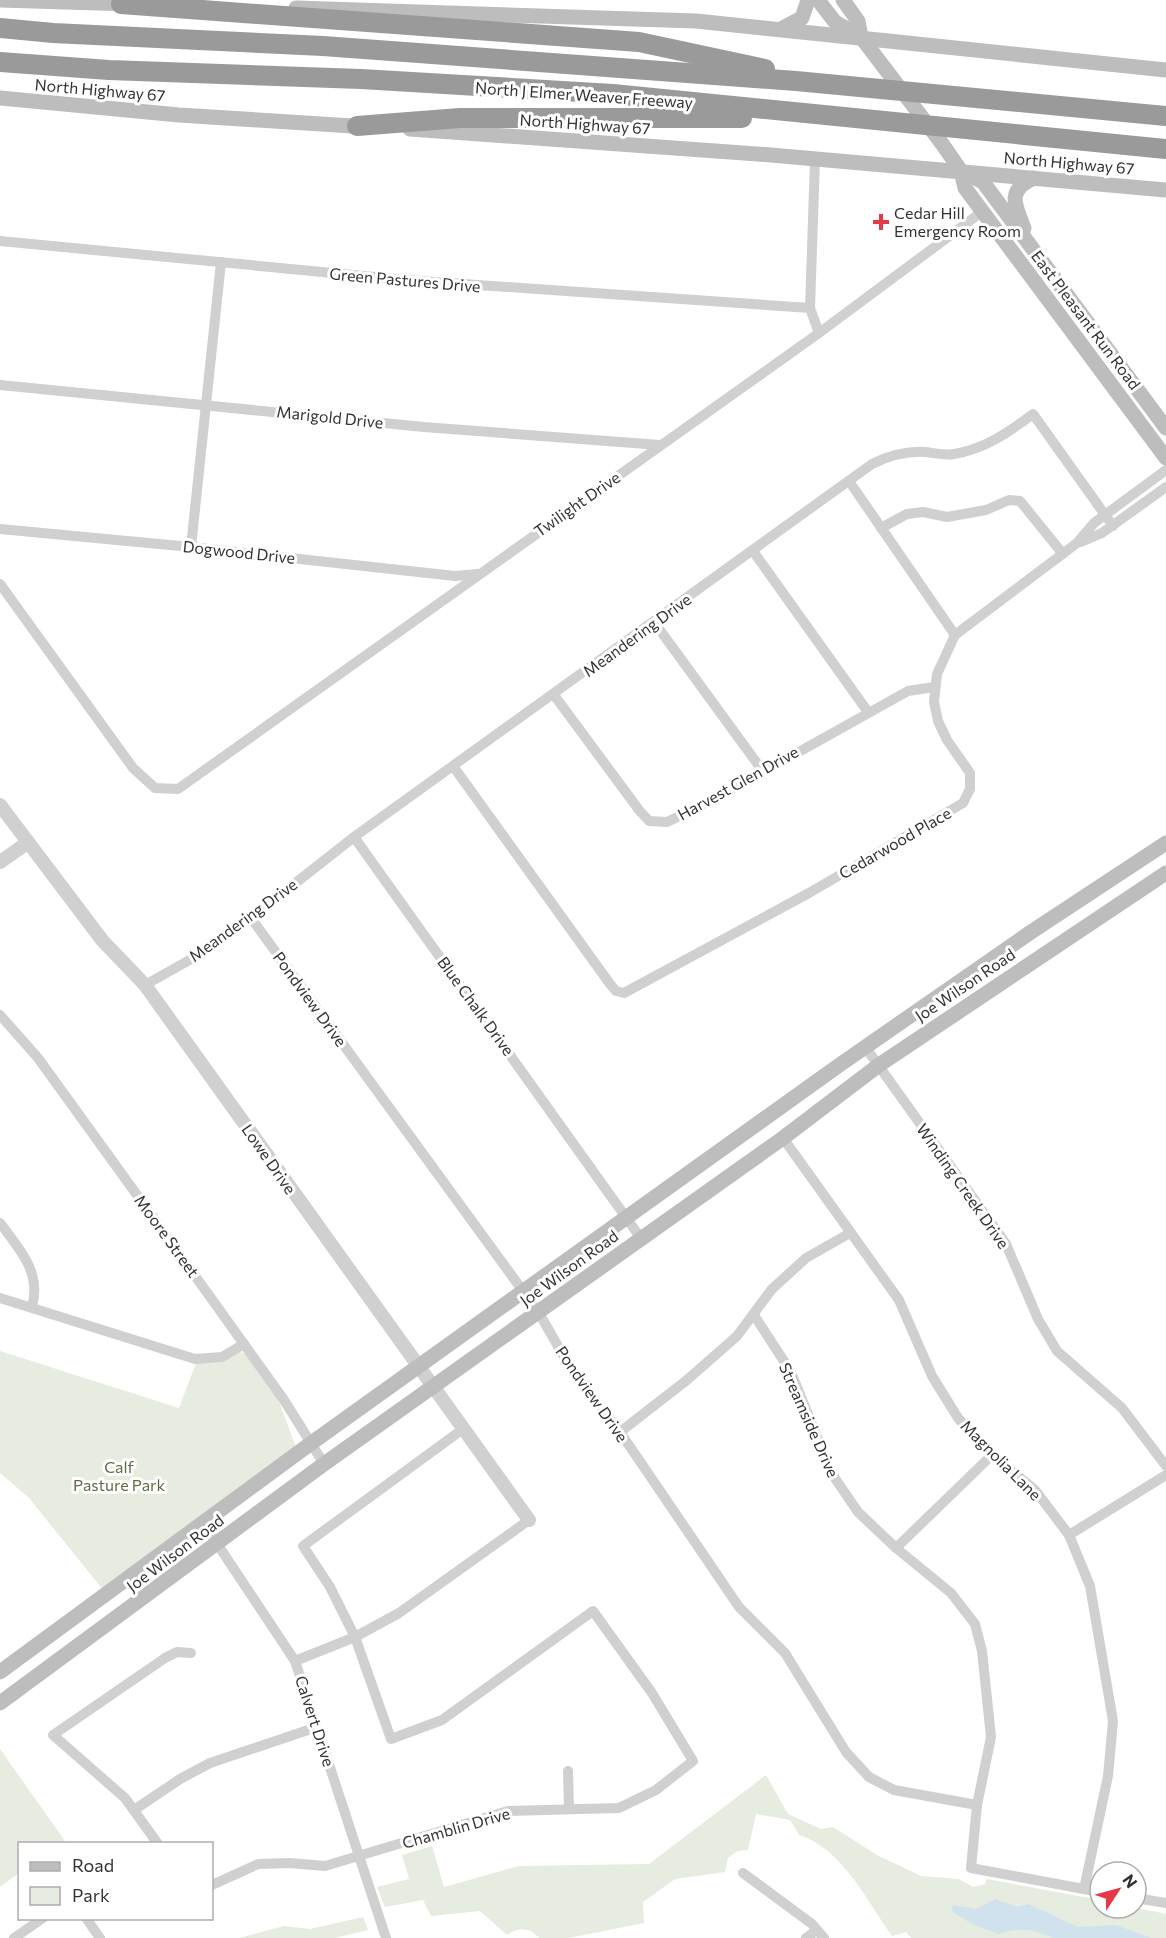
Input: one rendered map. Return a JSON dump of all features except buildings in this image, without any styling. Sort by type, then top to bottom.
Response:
[{"type":"highway","points":[[121,4],[639,42],[844,85]]},
{"type":"highway","name":"North J Elmer Weaver Freeway","points":[[0,28],[53,33],[323,46],[844,85],[1166,116]]},
{"type":"highway","name":"North J Elmer Weaver Freeway","points":[[0,62],[109,70],[361,79],[613,94],[1166,148]]},
{"type":"highway","points":[[357,126],[460,118],[865,119]]},
{"type":"main road","points":[[0,0],[696,21],[1166,70]]},
{"type":"main road","points":[[781,30],[802,18],[808,0]]},
{"type":"main road","name":"East Pleasant Run Road","points":[[818,0],[835,22],[861,37]]},
{"type":"main road","name":"East Pleasant Run Road","points":[[843,0],[858,21],[861,37],[870,51],[961,171],[965,188],[1166,458]]},
{"type":"main road","name":"North Highway 67","points":[[0,98],[179,115],[961,171],[1166,190]]},
{"type":"main road","name":"East Pleasant Run Road","points":[[961,171],[983,182],[1166,428]]},
{"type":"main road","points":[[1030,245],[1015,202],[1016,190],[1023,183],[1034,178]]},
{"type":"main road","name":"Joe Wilson Road","points":[[0,1672],[417,1366],[525,1293],[626,1217],[1031,932],[1166,843]]},
{"type":"main road","name":"Joe Wilson Road","points":[[0,1703],[324,1464],[539,1313],[640,1237],[783,1138],[879,1065],[1166,873]]},
{"type":"street","points":[[815,160],[810,309],[819,333]]},
{"type":"street","name":"Twilight Drive","points":[[0,584],[145,782],[155,788],[178,789],[819,333],[983,211]]},
{"type":"street","name":"Green Pastures Drive","points":[[0,241],[525,290],[810,309]]},
{"type":"street","points":[[191,547],[221,262]]},
{"type":"street","name":"Marigold Drive","points":[[0,385],[424,427],[660,445]]},
{"type":"street","name":"Meandering Drive","points":[[146,985],[202,953],[251,918],[354,837],[872,464],[904,452],[952,455],[974,450],[995,441],[1033,414],[1113,526]]},
{"type":"street","name":"Cedarwood Place","points":[[453,766],[610,984],[616,991],[624,993],[809,893],[963,803],[970,789],[970,773],[947,740],[938,721],[934,702],[934,687],[943,658],[955,635],[1063,554],[1077,543],[1094,523],[1166,470]]},
{"type":"street","points":[[849,480],[955,635]]},
{"type":"street","name":"Cedarwood Place","points":[[1077,543],[1102,533],[1166,487]]},
{"type":"street","points":[[881,528],[907,514],[923,512],[947,517],[986,510],[1009,500],[1020,501],[1063,554]]},
{"type":"street","name":"Dogwood Drive","points":[[0,529],[455,576],[479,574]]},
{"type":"street","points":[[753,550],[868,712]]},
{"type":"street","points":[[654,622],[762,770]]},
{"type":"street","name":"Harvest Glen Drive","points":[[554,695],[649,821],[667,822],[711,801],[762,770],[908,691],[934,687]]},
{"type":"street","name":"Lowe Drive","points":[[0,805],[102,940],[146,985],[529,1520]]},
{"type":"street","name":"Blue Chalk Drive","points":[[354,837],[640,1237]]},
{"type":"street","points":[[0,862],[27,843]]},
{"type":"street","name":"Pondview Drive","points":[[251,918],[525,1293],[567,1362],[620,1432],[739,1607],[785,1653],[846,1752],[869,1777],[894,1790],[976,1805]]},
{"type":"street","name":"Moore Street","points":[[0,1015],[38,1058],[284,1400],[324,1464]]},
{"type":"street","name":"Winding Creek Drive","points":[[866,1048],[1006,1244],[1038,1319],[1058,1351],[1122,1408],[1166,1466]]},
{"type":"street","name":"Magnolia Lane","points":[[783,1138],[899,1300],[932,1376],[958,1418],[992,1455],[1035,1490],[1069,1535],[1090,1586],[1113,1720],[1108,1776],[1083,1889]]},
{"type":"street","points":[[0,1223],[29,1264],[35,1277],[36,1294],[32,1307]]},
{"type":"street","points":[[620,1432],[737,1336],[772,1289],[806,1258],[850,1233]]},
{"type":"street","points":[[0,1298],[195,1359],[222,1357],[244,1344]]},
{"type":"street","name":"Streamside Drive","points":[[754,1315],[791,1372],[832,1474],[858,1512],[896,1548],[951,1593],[975,1624],[982,1651],[991,1737],[976,1805],[971,1868],[1083,1889]]},
{"type":"street","points":[[355,1637],[330,1587],[303,1546],[463,1429]]},
{"type":"street","points":[[896,1548],[992,1455]]},
{"type":"street","points":[[1069,1535],[1166,1475]]},
{"type":"street","points":[[295,1661],[355,1637],[448,1580],[529,1520]]},
{"type":"street","name":"Calvert Drive","points":[[204,1524],[295,1661],[386,1938]]},
{"type":"street","name":"Chamblin Drive","points":[[213,1885],[258,1864],[289,1863],[325,1866],[508,1811],[569,1808],[619,1809],[656,1790],[693,1761],[652,1693],[593,1611],[442,1720],[390,1739],[355,1637]]},
{"type":"street","points":[[157,1842],[112,1784],[53,1735],[165,1658],[177,1653],[191,1653]]},
{"type":"street","points":[[134,1810],[180,1779],[210,1763],[317,1727]]},
{"type":"street","points":[[568,1771],[569,1808]]},
{"type":"street","points":[[743,1873],[820,1934]]},
{"type":"street","points":[[1083,1889],[1088,1890]]},
{"type":"street","points":[[1148,1900],[1166,1904]]},
{"type":"street","points":[[14,1938],[40,1920]]},
{"type":"street","points":[[87,1920],[100,1938]]},
{"type":"street","points":[[806,1938],[820,1934]]},
{"type":"green space","name":"Calf Pasture Park","points":[[0,1351],[179,1408],[196,1363],[240,1352],[246,1354],[278,1399],[297,1450],[104,1591],[29,1498],[0,1473]]},
{"type":"green space","points":[[0,1749],[65,1841],[18,1842],[18,1874],[0,1887]]},
{"type":"green space","points":[[766,1775],[788,1814],[821,1829],[833,1827],[877,1855],[921,1876],[959,1879],[973,1887],[985,1884],[987,1879],[1088,1898],[1088,1920],[1148,1920],[1148,1910],[1166,1914],[1166,1938],[911,1938],[906,1932],[892,1936],[852,1877],[828,1851],[799,1835],[790,1820],[756,1814],[748,1850],[738,1851],[728,1858],[725,1872],[675,1879],[643,1902],[644,1923],[569,1938],[539,1938],[524,1929],[507,1935],[480,1911],[431,1916],[423,1900],[385,1907],[377,1887],[409,1879],[402,1855],[432,1846],[444,1887],[519,1866],[649,1864]]},
{"type":"green space","points":[[363,1917],[368,1930],[335,1938],[239,1938],[284,1926],[310,1929]]},
{"type":"water","points":[[995,1899],[1018,1907],[1028,1904],[1078,1927],[1116,1925],[1151,1938],[1053,1938],[1033,1931],[1019,1930],[999,1934],[972,1924],[953,1912],[952,1905],[976,1909]]},
{"type":"place","name":"Cedar Hill Emergency Room","points":[[881,222]]}]
